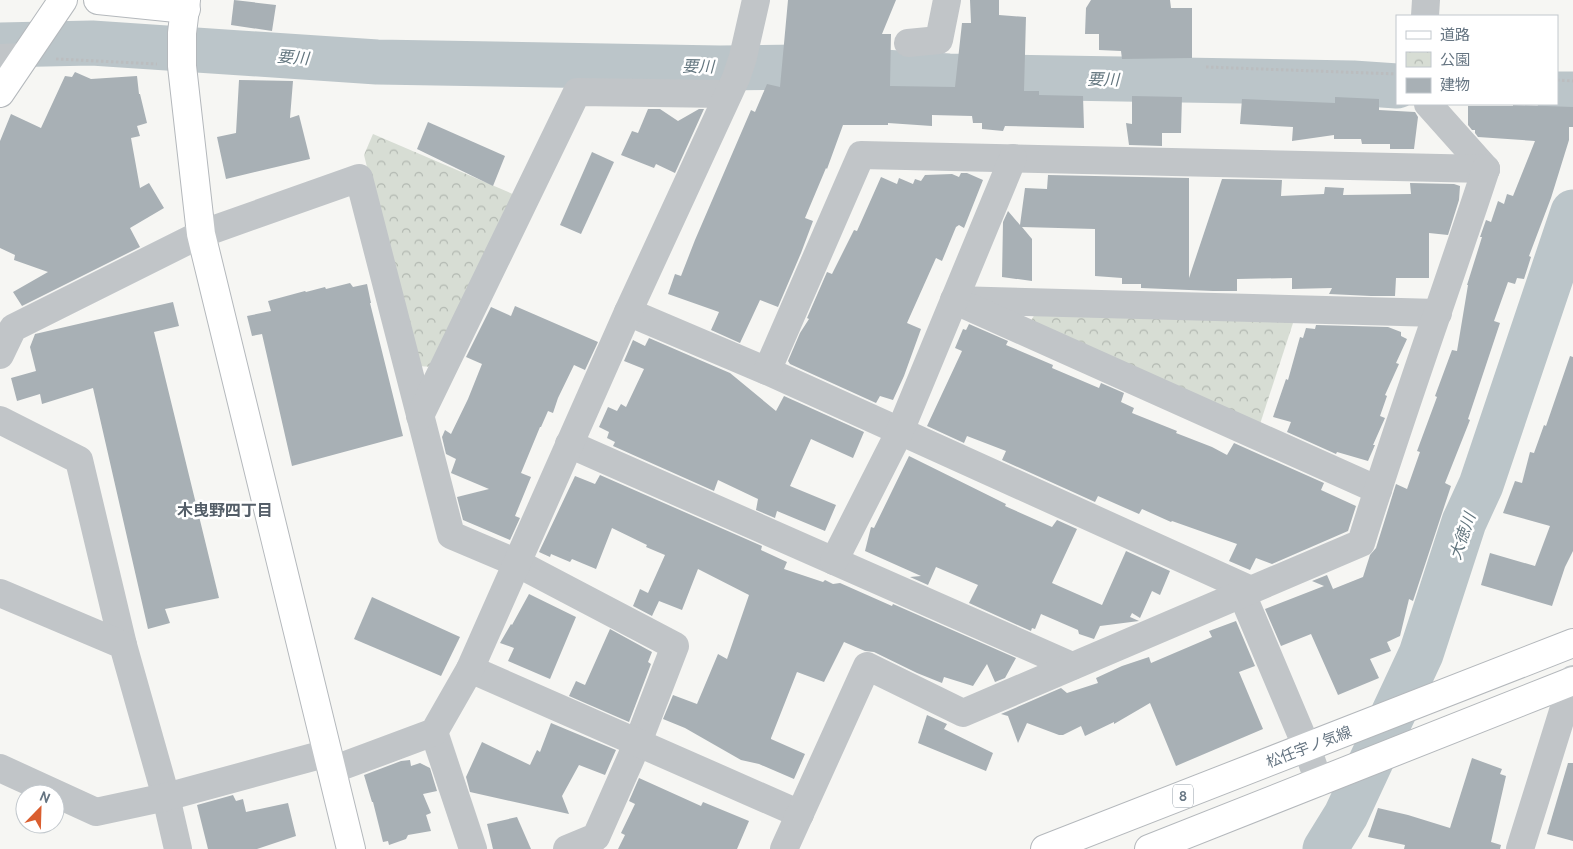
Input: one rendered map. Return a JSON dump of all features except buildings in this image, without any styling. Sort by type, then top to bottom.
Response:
[{"type":"street","points":[[0,93],[20,51],[63,0]]},
{"type":"street","points":[[98,0],[185,14],[182,66],[201,234],[351,849]]},
{"type":"street","points":[[0,768],[96,812],[330,762],[434,732],[470,669],[628,312],[736,76],[756,0]]},
{"type":"street","points":[[908,43],[939,40],[947,0]]},
{"type":"street","points":[[1425,15],[1426,0]]},
{"type":"street","points":[[420,416],[577,92],[736,76]]},
{"type":"street","points":[[1429,105],[1486,169]]},
{"type":"street","points":[[767,371],[861,155],[1486,169]]},
{"type":"street","points":[[834,561],[900,431],[1013,158]]},
{"type":"street","points":[[784,849],[867,666],[964,713],[1361,543],[1392,444],[1486,169]]},
{"type":"street","points":[[0,356],[12,328],[201,234],[359,178],[451,535],[517,563],[674,646],[638,742],[596,837],[567,849]]},
{"type":"street","points":[[954,300],[1438,313]]},
{"type":"street","points":[[954,300],[1378,490]]},
{"type":"street","points":[[628,312],[767,371],[900,431],[1247,592],[1314,745],[1314,784]]},
{"type":"street","points":[[0,420],[79,460],[123,644],[166,797],[178,849]]},
{"type":"street","points":[[569,444],[1072,666]]},
{"type":"street","points":[[0,593],[123,644]]},
{"type":"street","name":"松任宇ノ気線","points":[[1045,849],[1573,643]]},
{"type":"street","points":[[470,669],[800,814]]},
{"type":"street","points":[[1149,849],[1573,681]]},
{"type":"street","points":[[1520,849],[1573,681]]},
{"type":"street","points":[[434,732],[472,849]]},
{"type":"path","points":[[20,51],[182,66]]},
{"type":"path","points":[[1206,67],[1396,74]]},
{"type":"path","points":[[1558,80],[1573,81]]},
{"type":"green space","points":[[373,134],[515,195],[434,367],[416,366],[364,155]]},
{"type":"green space","points":[[1037,310],[1294,320],[1260,424],[1031,321]]},
{"type":"waterway","name":"要川","points":[[0,45],[92,43],[377,62],[720,68],[799,67],[949,76],[1353,83],[1396,86]]},
{"type":"waterway","name":"要川","points":[[1558,94],[1573,94]]},
{"type":"waterway","name":"大徳川","points":[[1325,849],[1346,815],[1421,654],[1464,522],[1481,485],[1573,212]]},
{"type":"district","name":"木曳野四丁目","points":[[225,510]]}]
